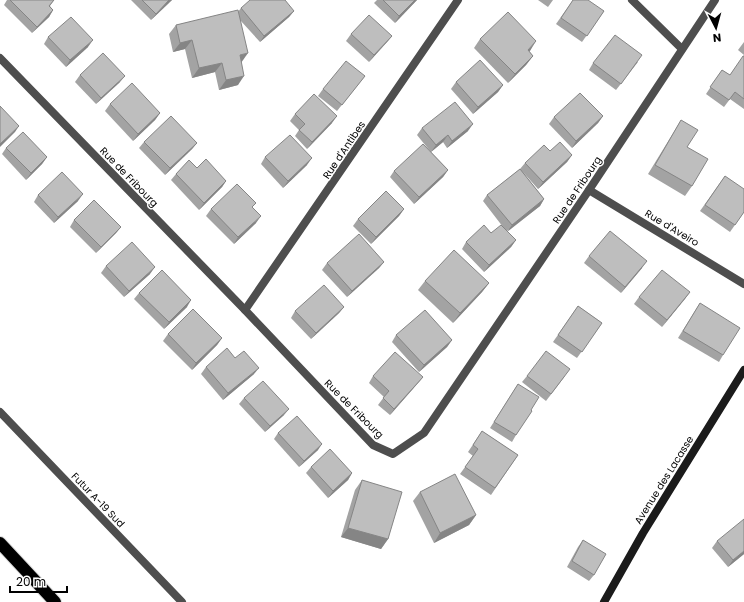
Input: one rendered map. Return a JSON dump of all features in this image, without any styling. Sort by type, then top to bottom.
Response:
[{"type":"highway","points":[[0,543],[55,602]]},
{"type":"street","name":"Rue d'Antibes","points":[[245,310],[458,0]]},
{"type":"street","points":[[632,0],[682,49]]},
{"type":"street","name":"Rue de Fribourg","points":[[0,58],[245,310],[373,445],[393,454],[424,433],[590,190],[715,0]]},
{"type":"street","name":"Rue d'Aveiro","points":[[590,190],[744,284]]},
{"type":"street","name":"Avenue des Lacasse","points":[[604,602],[643,533],[744,370]]},
{"type":"street","name":"Futur A-19 Sud","points":[[0,412],[182,602]]},
{"type":"building","points":[[10,0],[54,0],[49,6],[53,10],[37,27]]},
{"type":"building","points":[[142,0],[169,0],[156,14]]},
{"type":"building","points":[[250,0],[285,0],[294,11],[264,36],[241,8]]},
{"type":"building","points":[[383,0],[415,0],[399,16]]},
{"type":"building","points":[[573,0],[588,0],[604,11],[587,36],[561,18]]},
{"type":"building","points":[[238,10],[248,53],[240,55],[244,76],[226,80],[222,63],[199,68],[192,40],[180,43],[176,25]]},
{"type":"building","points":[[508,12],[536,41],[528,50],[533,56],[515,74],[480,39]]},
{"type":"building","points":[[369,15],[392,36],[374,55],[351,34]]},
{"type":"building","points":[[71,17],[93,40],[70,60],[48,37]]},
{"type":"building","points":[[615,35],[642,55],[621,84],[593,63]]},
{"type":"building","points":[[103,53],[125,76],[101,98],[80,75]]},
{"type":"building","points":[[743,56],[744,99],[735,92],[729,100],[710,87],[722,70],[730,75]]},
{"type":"building","points":[[480,60],[503,85],[478,107],[456,82]]},
{"type":"building","points":[[346,61],[365,76],[342,105],[323,89]]},
{"type":"building","points":[[132,83],[160,113],[138,134],[110,104]]},
{"type":"building","points":[[580,93],[603,116],[576,141],[554,117]]},
{"type":"building","points":[[314,94],[337,116],[312,142],[299,130],[305,124],[295,114]]},
{"type":"building","points":[[455,102],[473,124],[452,141],[448,135],[436,145],[422,128]]},
{"type":"building","points":[[0,106],[19,126],[0,144]]},
{"type":"building","points":[[171,116],[197,143],[170,168],[144,142]]},
{"type":"building","points":[[681,120],[698,130],[687,147],[708,159],[692,186],[655,165]]},
{"type":"building","points":[[23,132],[47,157],[31,173],[6,148]]},
{"type":"building","points":[[290,135],[312,158],[288,181],[265,157]]},
{"type":"building","points":[[560,142],[572,155],[543,182],[525,163],[544,145],[550,151]]},
{"type":"building","points":[[423,144],[448,170],[419,197],[394,171]]},
{"type":"building","points":[[206,159],[226,181],[204,203],[176,174],[189,160],[197,168]]},
{"type":"building","points":[[520,169],[544,199],[512,225],[487,195]]},
{"type":"building","points":[[62,172],[83,194],[58,217],[38,195]]},
{"type":"building","points":[[725,176],[744,189],[744,212],[735,225],[705,205]]},
{"type":"building","points":[[237,184],[256,203],[252,207],[261,216],[238,237],[211,209]]},
{"type":"building","points":[[386,191],[404,209],[376,237],[358,219]]},
{"type":"building","points":[[94,200],[121,227],[101,247],[74,220]]},
{"type":"building","points":[[484,225],[491,233],[501,225],[516,240],[489,265],[466,242]]},
{"type":"building","points":[[610,231],[647,261],[625,287],[589,256]]},
{"type":"building","points":[[359,234],[384,262],[352,291],[327,263]]},
{"type":"building","points":[[132,242],[155,267],[129,291],[106,266]]},
{"type":"building","points":[[454,250],[489,283],[460,313],[425,281]]},
{"type":"building","points":[[162,270],[191,300],[169,322],[139,293]]},
{"type":"building","points":[[662,270],[690,292],[667,320],[639,297]]},
{"type":"building","points":[[324,285],[344,307],[316,333],[295,311]]},
{"type":"building","points":[[700,303],[740,328],[723,355],[683,331]]},
{"type":"building","points":[[578,306],[602,323],[582,352],[558,335]]},
{"type":"building","points":[[193,309],[222,338],[196,363],[168,334]]},
{"type":"building","points":[[425,310],[452,340],[424,365],[396,335]]},
{"type":"building","points":[[227,348],[235,358],[244,351],[259,368],[228,393],[206,367]]},
{"type":"building","points":[[546,351],[570,369],[551,394],[527,376]]},
{"type":"building","points":[[395,352],[423,377],[394,409],[383,398],[389,391],[373,376]]},
{"type":"building","points":[[263,381],[289,409],[270,426],[244,398]]},
{"type":"building","points":[[518,384],[539,397],[531,410],[532,411],[516,435],[494,422]]},
{"type":"building","points":[[297,416],[322,444],[304,461],[278,433]]},
{"type":"building","points":[[482,431],[518,455],[495,488],[465,467],[478,449],[473,445]]},
{"type":"building","points":[[330,449],[352,473],[333,491],[311,467]]},
{"type":"building","points":[[455,474],[476,515],[440,533],[420,492]]},
{"type":"building","points":[[362,480],[402,492],[388,539],[348,528]]},
{"type":"building","points":[[744,519],[744,551],[733,560],[717,541]]},
{"type":"building","points":[[583,540],[606,554],[594,575],[572,561]]}]
